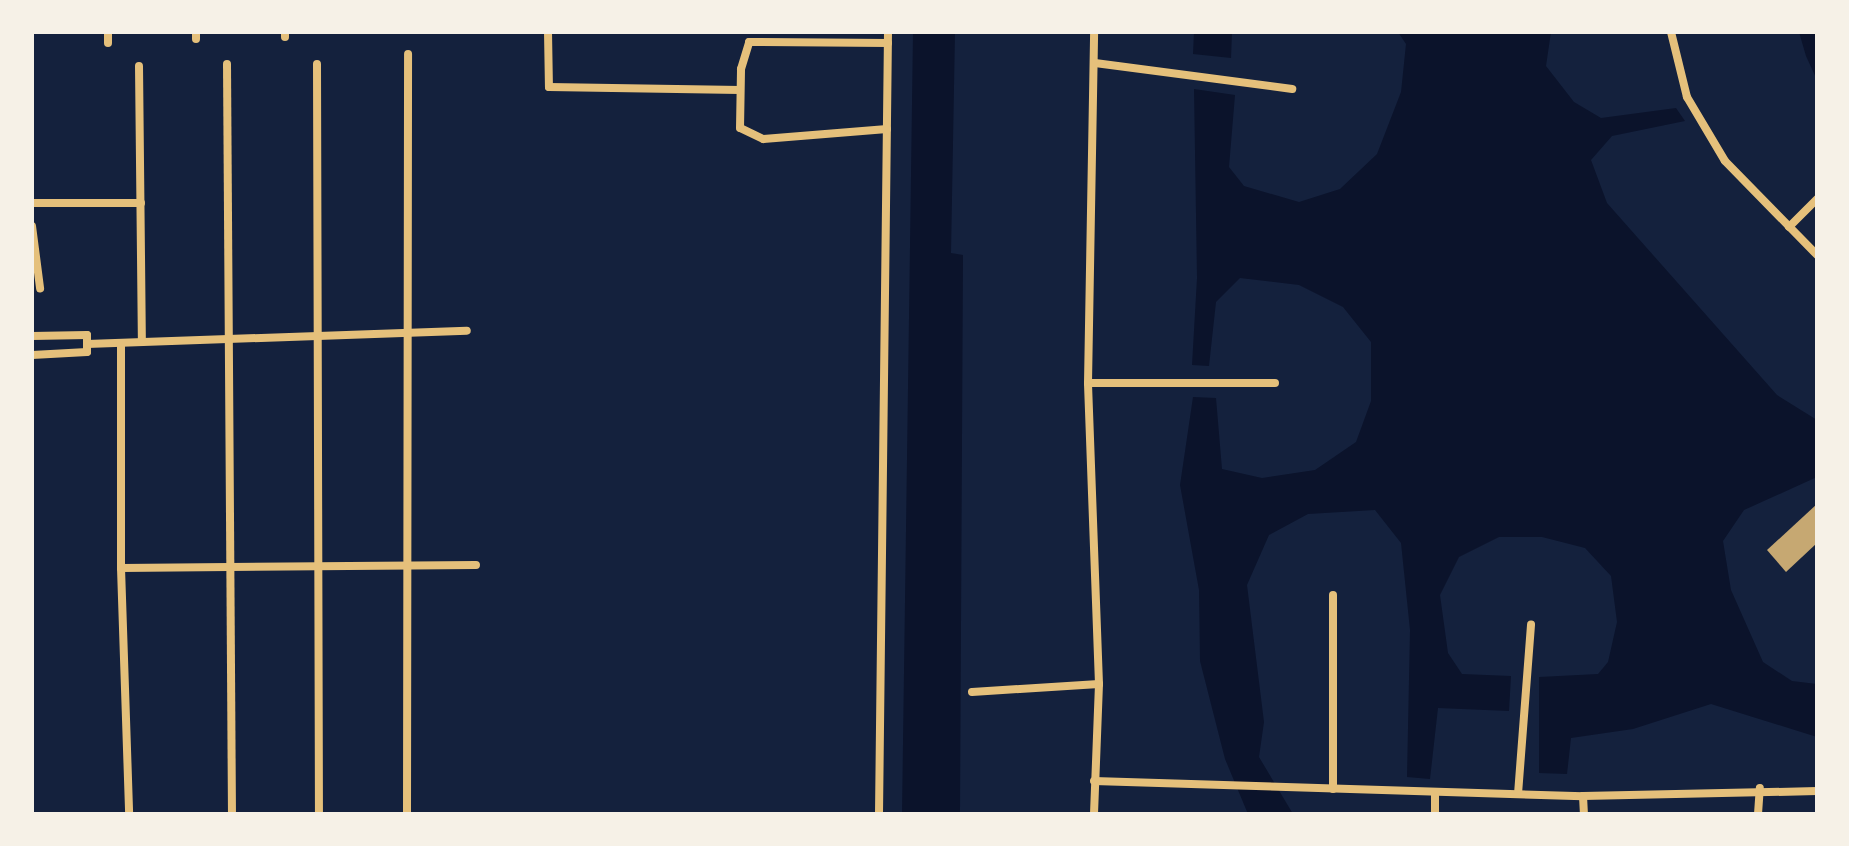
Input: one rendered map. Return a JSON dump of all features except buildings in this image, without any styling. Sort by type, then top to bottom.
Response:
[{"type":"street","points":[[108,32],[108,43]]},
{"type":"street","points":[[548,32],[549,87],[740,90]]},
{"type":"street","points":[[879,814],[888,32]]},
{"type":"street","points":[[1094,32],[1088,383],[1099,684],[1094,814]]},
{"type":"street","points":[[1671,32],[1687,97],[1725,161],[1817,255]]},
{"type":"street","points":[[887,129],[763,139],[740,128],[740,90],[749,37],[828,36],[888,43]]},
{"type":"street","points":[[407,814],[408,54]]},
{"type":"street","points":[[1095,63],[1292,89]]},
{"type":"street","points":[[227,64],[232,814]]},
{"type":"street","points":[[317,64],[319,814]]},
{"type":"street","points":[[139,66],[142,342]]},
{"type":"street","points":[[1789,227],[1817,199]]},
{"type":"street","points":[[32,203],[141,203]]},
{"type":"street","points":[[32,226],[40,288]]},
{"type":"street","points":[[87,344],[467,331]]},
{"type":"street","points":[[32,336],[87,335],[87,352],[32,355]]},
{"type":"street","points":[[121,343],[121,568],[129,814]]},
{"type":"street","points":[[1088,383],[1275,383]]},
{"type":"street","points":[[121,568],[476,565]]},
{"type":"street","points":[[1333,595],[1333,789]]},
{"type":"street","points":[[1518,794],[1531,624]]},
{"type":"street","points":[[972,692],[1099,684]]},
{"type":"street","points":[[1094,781],[1583,796],[1760,788],[1817,791]]},
{"type":"street","points":[[1758,814],[1760,788]]},
{"type":"street","points":[[1435,792],[1435,814]]},
{"type":"street","points":[[1583,796],[1584,814]]},
{"type":"water","points":[[913,32],[955,32],[951,253],[963,255],[960,814],[902,814]]},
{"type":"water","points":[[1194,32],[1232,32],[1231,58],[1193,54]]},
{"type":"water","points":[[1398,32],[1551,32],[1546,66],[1574,102],[1601,118],[1676,108],[1685,121],[1612,136],[1591,160],[1607,203],[1777,395],[1817,420],[1817,477],[1744,510],[1723,541],[1731,590],[1763,662],[1792,681],[1817,684],[1817,737],[1711,704],[1633,729],[1571,738],[1567,774],[1539,773],[1539,677],[1598,674],[1608,662],[1617,622],[1611,576],[1585,548],[1542,537],[1499,537],[1459,557],[1440,595],[1448,653],[1462,674],[1511,676],[1509,711],[1438,708],[1430,779],[1407,777],[1410,630],[1401,543],[1375,510],[1308,514],[1269,535],[1247,585],[1264,722],[1259,757],[1293,814],[1248,814],[1225,759],[1200,661],[1199,590],[1180,485],[1193,397],[1216,398],[1222,469],[1262,478],[1315,470],[1356,442],[1371,401],[1371,342],[1343,307],[1299,285],[1240,278],[1216,302],[1209,366],[1192,365],[1197,278],[1194,89],[1235,95],[1229,167],[1244,186],[1299,202],[1340,189],[1377,154],[1401,92],[1406,44]]},
{"type":"water","points":[[1799,32],[1817,32],[1817,80],[1806,56]]}]
